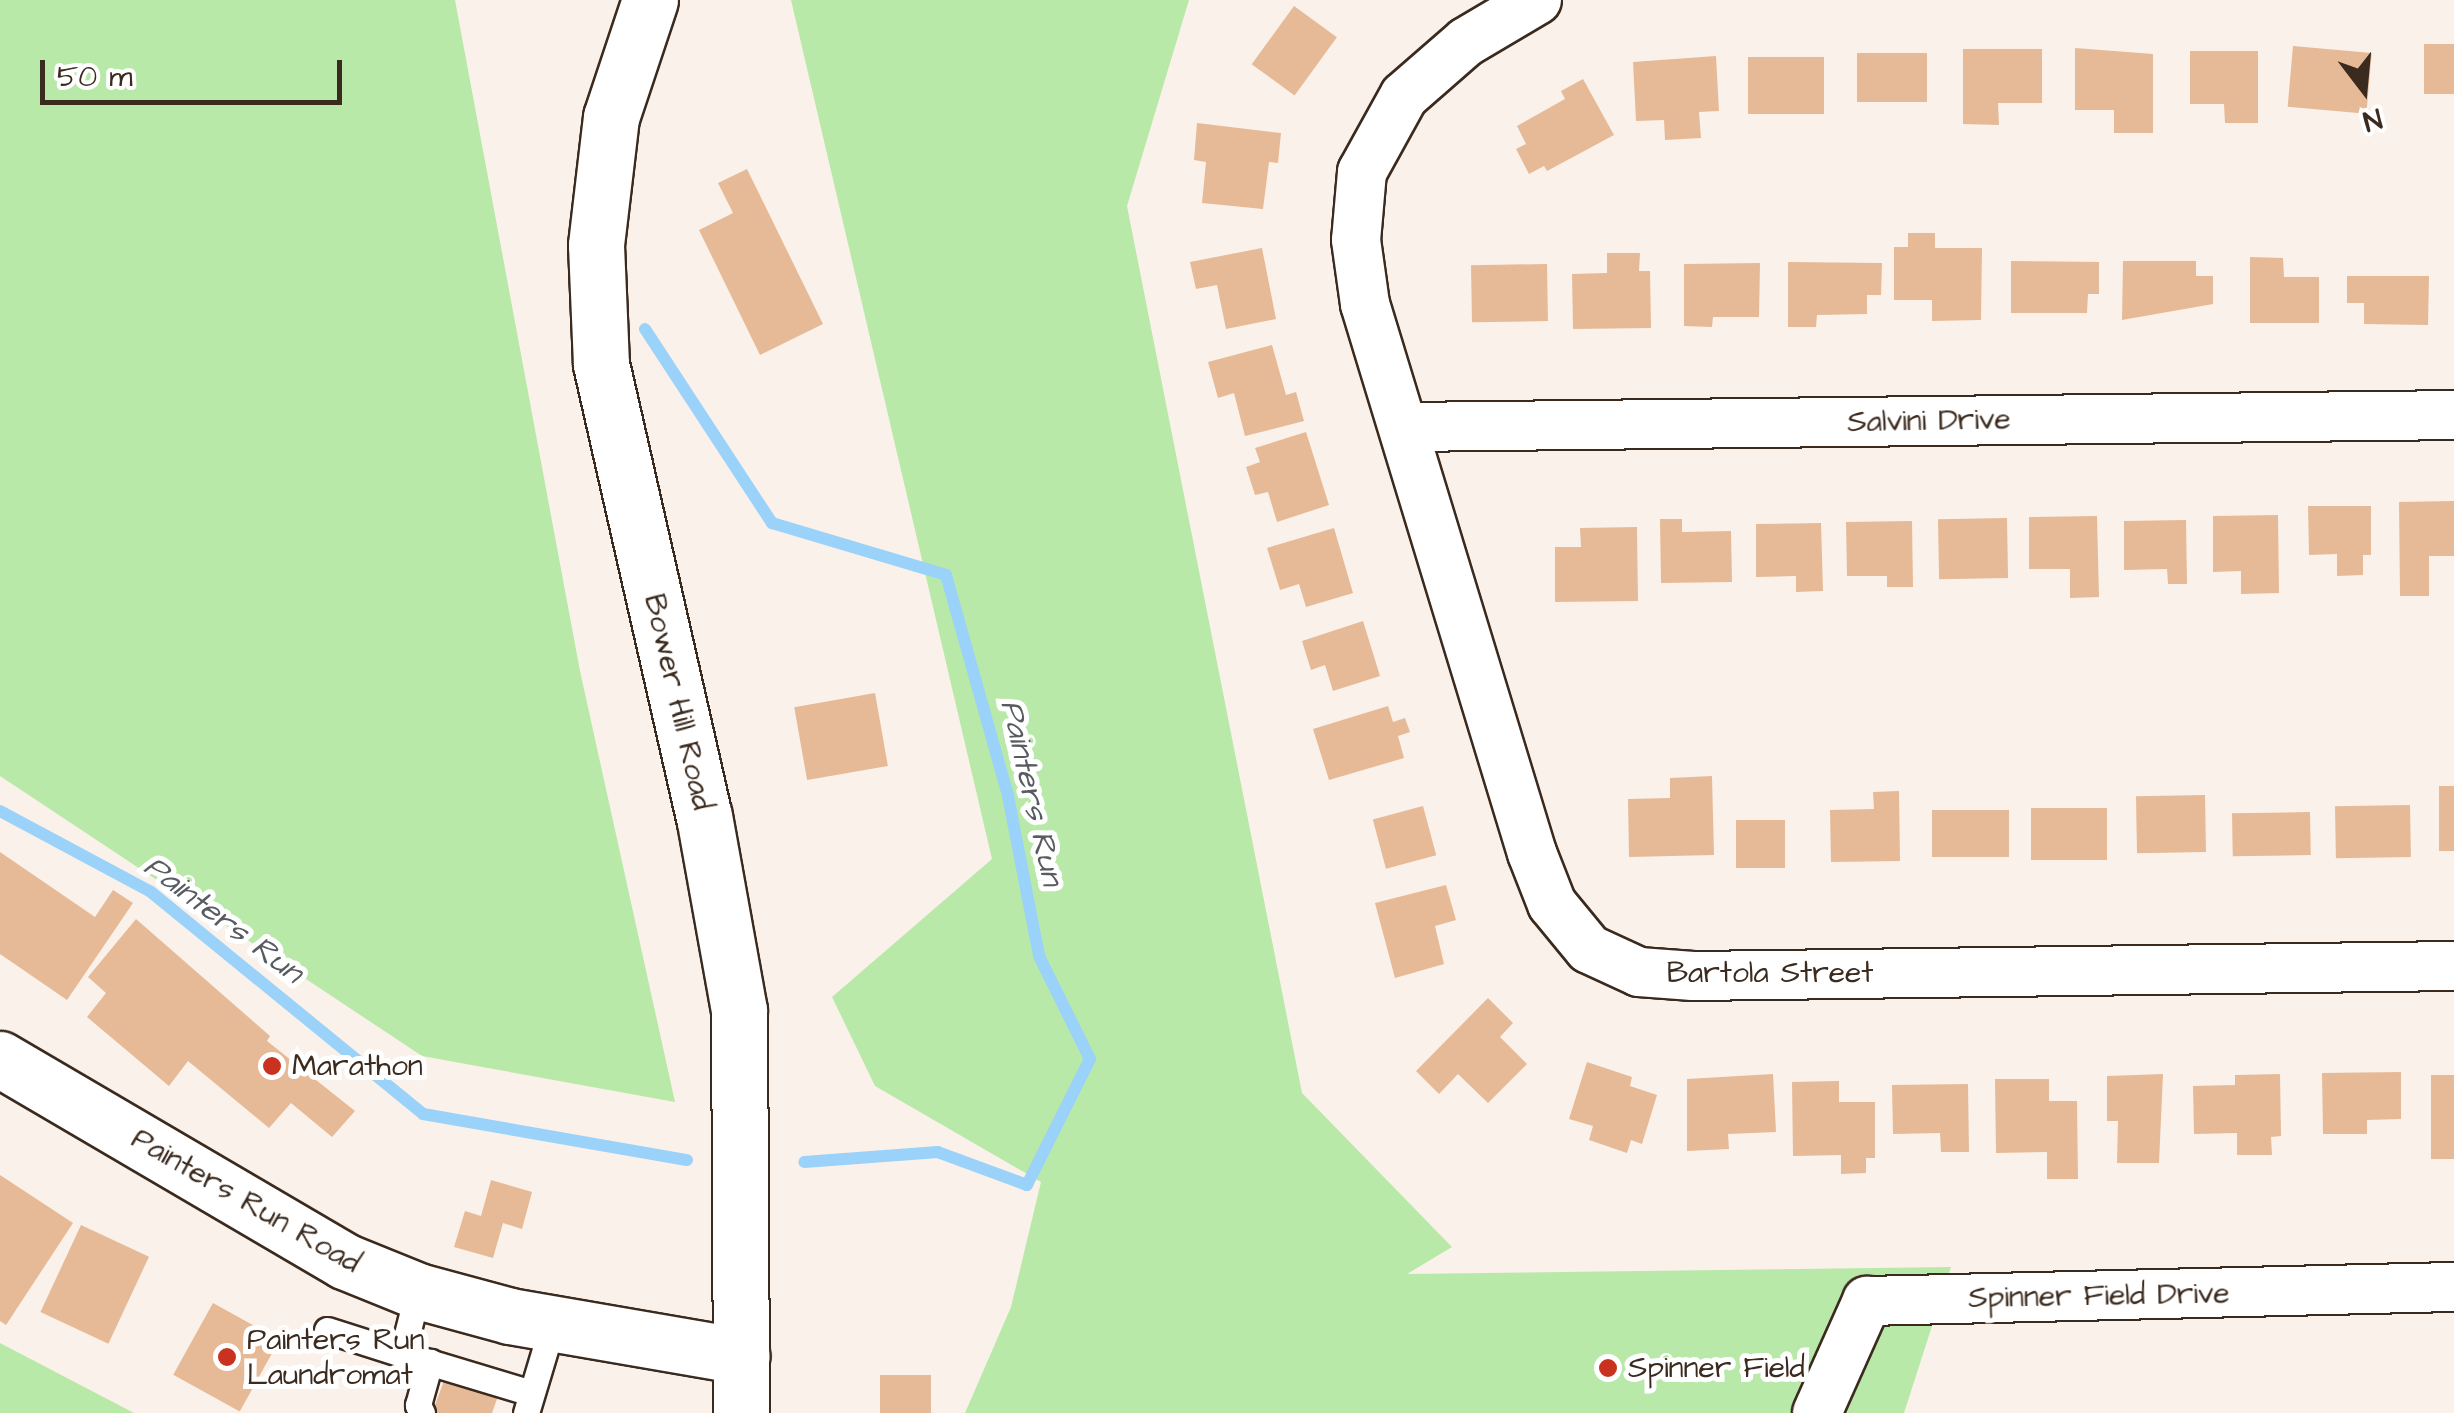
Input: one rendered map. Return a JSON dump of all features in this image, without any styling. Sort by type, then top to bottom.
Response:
[{"type":"main road","name":"Bower Hill Road","points":[[650,0],[611,117],[596,245],[602,364],[704,816],[740,1010],[741,1413]]},
{"type":"main road","name":"Painters Run Road","points":[[0,1059],[344,1261],[418,1291],[553,1323],[742,1356]]},
{"type":"street","name":"Bartola Street","points":[[1537,0],[1466,42],[1404,96],[1362,172],[1356,240],[1365,304],[1532,853],[1552,904],[1589,949],[1639,972],[1693,976],[2454,966]]},
{"type":"street","name":"Salvini Drive","points":[[1404,428],[2454,415]]},
{"type":"street","name":"Spinner Field Drive","points":[[1817,1413],[1867,1301],[2454,1287]]},
{"type":"lane","points":[[402,1354],[418,1291]]},
{"type":"lane","points":[[326,1330],[430,1362],[529,1403],[553,1323]]},
{"type":"lane","points":[[422,1413],[430,1362]]},
{"type":"green space","points":[[0,0],[455,0],[580,671],[675,1102],[422,1056],[0,776]]},
{"type":"green space","points":[[791,0],[1189,0],[1127,206],[1302,1093],[1452,1247],[1407,1274],[1951,1267],[1904,1413],[965,1413],[1011,1307],[1041,1182],[875,1086],[832,997],[992,859]]},
{"type":"green space","points":[[0,1343],[134,1413],[0,1413]]},
{"type":"building","points":[[1294,6],[1337,37],[1295,95],[1252,64]]},
{"type":"building","points":[[2424,44],[2454,44],[2454,94],[2424,94]]},
{"type":"building","points":[[2293,46],[2372,53],[2366,114],[2288,107]]},
{"type":"building","points":[[2075,48],[2153,54],[2153,133],[2114,133],[2114,110],[2075,110]]},
{"type":"building","points":[[1963,49],[2042,49],[2042,103],[1998,103],[1999,125],[1963,124]]},
{"type":"building","points":[[2190,51],[2258,51],[2258,123],[2225,123],[2224,104],[2190,104]]},
{"type":"building","points":[[1857,53],[1927,53],[1927,102],[1857,102]]},
{"type":"building","points":[[1716,56],[1719,111],[1699,112],[1701,138],[1665,140],[1664,120],[1636,121],[1633,62]]},
{"type":"building","points":[[1748,57],[1824,57],[1824,114],[1748,114]]},
{"type":"building","points":[[1583,79],[1614,135],[1547,171],[1544,166],[1529,174],[1516,149],[1526,144],[1517,126],[1565,99],[1561,91]]},
{"type":"building","points":[[1197,123],[1281,133],[1278,163],[1269,162],[1263,209],[1202,203],[1206,162],[1194,160]]},
{"type":"building","points":[[747,169],[823,324],[760,355],[699,230],[733,213],[718,183]]},
{"type":"building","points":[[1908,233],[1935,233],[1935,248],[1982,248],[1981,320],[1932,321],[1932,300],[1894,300],[1894,247],[1908,247]]},
{"type":"building","points":[[1262,248],[1276,319],[1226,329],[1217,285],[1196,289],[1190,262]]},
{"type":"building","points":[[1607,253],[1640,253],[1639,271],[1650,271],[1651,328],[1573,329],[1572,274],[1607,273]]},
{"type":"building","points":[[2250,257],[2283,258],[2284,277],[2319,277],[2319,323],[2250,323]]},
{"type":"building","points":[[2011,261],[2099,262],[2099,294],[2088,294],[2087,313],[2011,313]]},
{"type":"building","points":[[2123,261],[2196,261],[2196,276],[2213,276],[2213,304],[2122,320]]},
{"type":"building","points":[[1788,262],[1882,263],[1881,295],[1867,295],[1867,314],[1817,315],[1816,327],[1788,327]]},
{"type":"building","points":[[1760,263],[1759,317],[1713,317],[1712,327],[1684,326],[1684,264]]},
{"type":"building","points":[[1547,264],[1548,321],[1472,322],[1471,265]]},
{"type":"building","points":[[2347,276],[2429,276],[2428,325],[2364,324],[2364,303],[2347,303]]},
{"type":"building","points":[[1272,345],[1286,395],[1296,392],[1304,421],[1245,436],[1234,393],[1218,398],[1208,362]]},
{"type":"building","points":[[1306,432],[1329,505],[1277,522],[1268,492],[1255,495],[1246,467],[1260,462],[1255,448]]},
{"type":"building","points":[[2454,501],[2454,556],[2429,556],[2429,596],[2400,596],[2399,502]]},
{"type":"building","points":[[2308,506],[2371,506],[2371,555],[2363,555],[2363,575],[2337,576],[2337,554],[2309,555]]},
{"type":"building","points":[[2278,515],[2279,593],[2241,594],[2241,571],[2213,572],[2213,516]]},
{"type":"building","points":[[2097,516],[2099,597],[2070,598],[2070,569],[2029,569],[2029,517]]},
{"type":"building","points":[[2007,518],[2008,578],[1939,579],[1938,519]]},
{"type":"building","points":[[1660,519],[1682,519],[1682,532],[1731,531],[1732,582],[1661,583]]},
{"type":"building","points":[[2186,520],[2187,584],[2168,584],[2167,569],[2124,570],[2124,521]]},
{"type":"building","points":[[1912,521],[1913,587],[1887,587],[1887,576],[1847,576],[1846,522]]},
{"type":"building","points":[[1821,523],[1823,591],[1796,592],[1796,576],[1756,577],[1756,524]]},
{"type":"building","points":[[1637,527],[1638,601],[1555,602],[1555,547],[1581,547],[1580,528]]},
{"type":"building","points":[[1334,528],[1353,593],[1306,607],[1299,584],[1280,590],[1267,548]]},
{"type":"building","points":[[1363,621],[1380,676],[1333,691],[1325,665],[1311,670],[1302,641]]},
{"type":"building","points":[[875,693],[888,766],[807,780],[794,707]]},
{"type":"building","points":[[1388,706],[1393,722],[1405,718],[1410,732],[1398,736],[1404,758],[1329,780],[1313,729]]},
{"type":"building","points":[[1712,776],[1714,855],[1629,857],[1628,799],[1670,798],[1670,778]]},
{"type":"building","points":[[2439,786],[2454,786],[2454,851],[2439,851]]},
{"type":"building","points":[[1899,791],[1900,861],[1831,862],[1830,810],[1874,809],[1873,792]]},
{"type":"building","points":[[2205,795],[2206,852],[2137,853],[2136,796]]},
{"type":"building","points":[[2410,805],[2411,857],[2336,858],[2335,806]]},
{"type":"building","points":[[1423,806],[1436,855],[1386,869],[1373,819]]},
{"type":"building","points":[[2031,808],[2107,808],[2107,860],[2031,860]]},
{"type":"building","points":[[1932,810],[2009,810],[2009,857],[1932,857]]},
{"type":"building","points":[[2310,812],[2311,855],[2233,856],[2232,813]]},
{"type":"building","points":[[1736,820],[1785,820],[1785,868],[1736,868]]},
{"type":"building","points":[[0,852],[95,917],[113,890],[133,903],[67,1000],[0,954]]},
{"type":"building","points":[[1446,885],[1456,920],[1435,926],[1444,964],[1395,978],[1375,903]]},
{"type":"building","points":[[136,919],[270,1036],[267,1041],[355,1111],[332,1137],[291,1103],[269,1128],[188,1061],[169,1086],[87,1017],[106,993],[88,977]]},
{"type":"building","points":[[1488,998],[1513,1023],[1500,1037],[1527,1064],[1488,1103],[1458,1074],[1439,1094],[1416,1071]]},
{"type":"building","points":[[1587,1062],[1632,1077],[1630,1086],[1657,1095],[1642,1144],[1631,1140],[1627,1153],[1589,1140],[1593,1126],[1569,1119]]},
{"type":"building","points":[[2401,1072],[2401,1119],[2367,1120],[2367,1134],[2323,1134],[2322,1073]]},
{"type":"building","points":[[1773,1074],[1776,1132],[1728,1134],[1729,1149],[1687,1151],[1687,1079]]},
{"type":"building","points":[[2163,1074],[2159,1163],[2117,1163],[2118,1121],[2107,1121],[2107,1076]]},
{"type":"building","points":[[2280,1074],[2281,1136],[2271,1137],[2272,1155],[2237,1155],[2237,1133],[2194,1134],[2193,1086],[2235,1085],[2235,1075]]},
{"type":"building","points":[[2431,1075],[2454,1075],[2454,1159],[2431,1159]]},
{"type":"building","points":[[1995,1079],[2049,1079],[2049,1101],[2077,1101],[2078,1179],[2047,1179],[2047,1152],[1996,1153]]},
{"type":"building","points":[[1839,1081],[1839,1102],[1875,1102],[1875,1158],[1866,1158],[1866,1173],[1841,1174],[1841,1155],[1793,1156],[1792,1082]]},
{"type":"building","points":[[1968,1084],[1969,1152],[1941,1152],[1940,1133],[1893,1134],[1892,1085]]},
{"type":"building","points":[[0,1175],[73,1223],[6,1325],[0,1321]]},
{"type":"building","points":[[491,1180],[532,1192],[522,1229],[503,1223],[493,1258],[454,1247],[465,1211],[481,1216]]},
{"type":"building","points":[[81,1225],[149,1257],[108,1344],[40,1312]]},
{"type":"building","name":"Painters Run Laundromat","points":[[213,1303],[279,1340],[240,1412],[173,1375]]},
{"type":"building","points":[[880,1375],[931,1375],[931,1413],[880,1413]]},
{"type":"building","points":[[445,1378],[498,1396],[492,1413],[432,1413]]},
{"type":"waterway","name":"Painters Run","points":[[645,329],[772,523],[946,575],[1008,796],[1039,956],[1090,1059],[1027,1185],[938,1152],[804,1162]]},
{"type":"waterway","name":"Painters Run","points":[[0,811],[151,892],[423,1114],[687,1160]]},
{"type":"place","name":"Marathon","points":[[272,1066]]},
{"type":"place","name":"Painters Run Laundromat","points":[[227,1357]]},
{"type":"place","name":"Spinner Field","points":[[1608,1368]]}]
